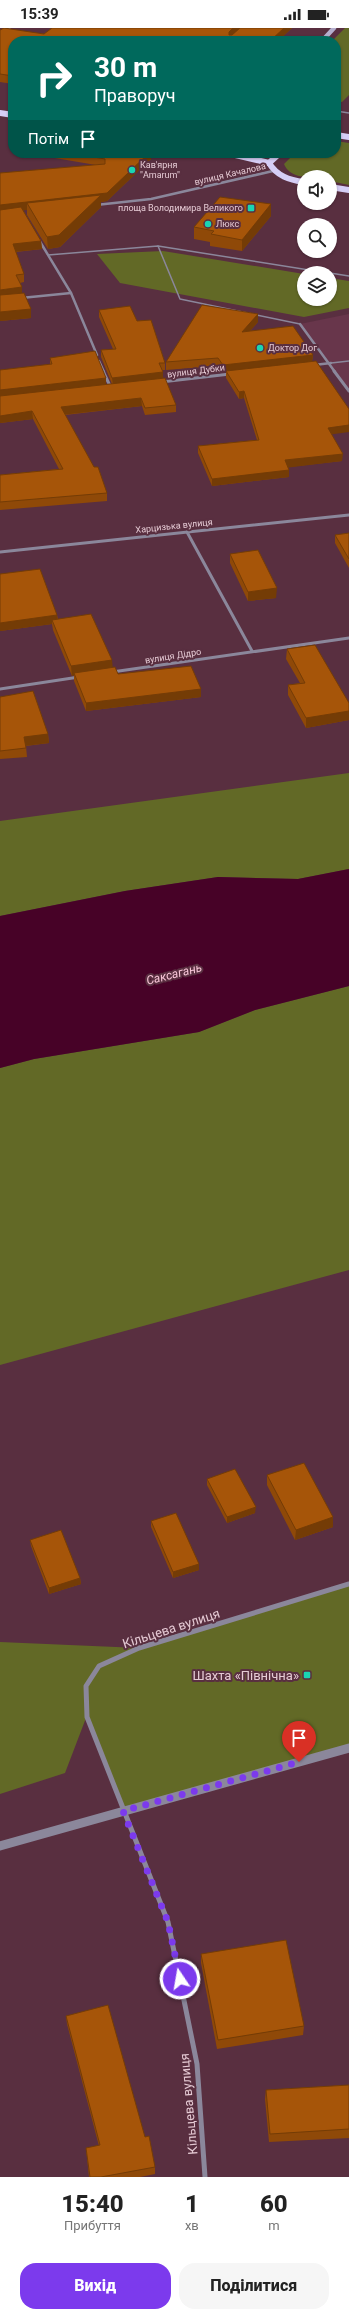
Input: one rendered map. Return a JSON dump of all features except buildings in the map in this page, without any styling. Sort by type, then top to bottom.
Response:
[{"type":"main road","points":[[327,36],[334,28]]},
{"type":"main road","points":[[248,158],[269,163]]},
{"type":"main road","points":[[269,163],[274,158]]},
{"type":"main road","points":[[269,163],[273,171],[288,180],[297,181]]},
{"type":"main road","points":[[337,188],[349,190]]},
{"type":"street","name":"вулиця Качалова","points":[[91,206],[151,199],[273,171]]},
{"type":"street","points":[[38,237],[71,293],[111,389]]},
{"type":"street","points":[[16,299],[71,293]]},
{"type":"street","points":[[300,324],[331,363],[349,391]]},
{"type":"street","points":[[309,366],[331,363]]},
{"type":"street","name":"вулиця Дубки","points":[[158,383],[237,373]]},
{"type":"street","points":[[103,390],[119,388]]},
{"type":"street","name":"Харцизька вулиця","points":[[0,552],[349,515]]},
{"type":"street","points":[[187,532],[252,651]]},
{"type":"street","name":"вулиця Дідро","points":[[104,674],[252,651],[349,638]]},
{"type":"street","points":[[0,689],[80,677]]},
{"type":"street","name":"Кільцева вулиця","points":[[205,2177],[197,2064],[168,1922],[86,1717],[86,1686],[99,1666],[139,1648],[349,1584]]},
{"type":"street","points":[[0,1846],[349,1748]]},
{"type":"lane","points":[[0,36],[10,28]]},
{"type":"lane","points":[[158,246],[180,299],[300,324]]},
{"type":"lane","points":[[48,255],[158,246],[297,268]]},
{"type":"lane","points":[[337,274],[349,276]]},
{"type":"lane","points":[[331,363],[349,361]]},
{"type":"shaded area","points":[[349,314],[349,391],[300,324]]},
{"type":"green space","points":[[345,28],[349,28],[349,95],[342,102],[341,36],[337,36]]},
{"type":"green space","points":[[341,142],[349,143],[349,185],[337,182],[337,170],[297,170],[297,176],[287,169],[284,164],[290,158],[341,158]]},
{"type":"green space","points":[[163,251],[297,273],[297,306],[337,306],[337,279],[349,281],[349,308],[304,317],[120,283],[97,254]]},
{"type":"green space","points":[[349,773],[349,869],[298,879],[218,877],[125,891],[0,916],[0,821]]},
{"type":"green space","points":[[349,986],[349,1270],[0,1365],[0,1068],[34,1059],[199,1032],[255,1010]]},
{"type":"green space","points":[[349,1584],[349,1748],[123,1811],[86,1718],[65,1773],[0,1794],[0,1642],[139,1648]]},
{"type":"water","name":"Саксагань","points":[[349,869],[349,986],[255,1010],[199,1032],[34,1059],[0,1068],[0,916],[125,891],[218,877],[298,879]]},
{"type":"place","name":"Кав'ярня \"Amarum\"","points":[[132,170]]},
{"type":"place","name":"площа Володимира Великого","points":[[251,208]]},
{"type":"place","name":"Люкс","points":[[208,224]]},
{"type":"place","name":"Доктор Дог","points":[[260,348]]},
{"type":"place","name":"Шахта «Північна»","points":[[307,1675]]},
{"type":"route","points":[[180,1979],[168,1922],[123,1811],[299,1762]]}]
